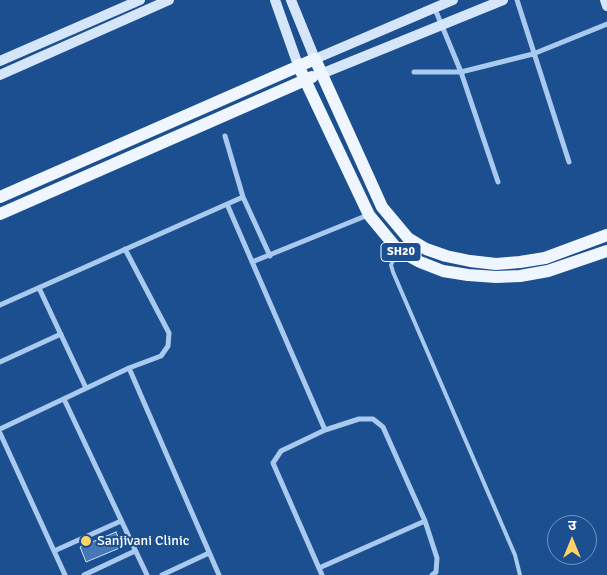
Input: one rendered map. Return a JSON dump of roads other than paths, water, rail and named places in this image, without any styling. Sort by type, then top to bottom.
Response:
[{"type":"main road","points":[[0,197],[315,59]]},
{"type":"main road","name":"SH20","points":[[315,59],[382,207],[408,238],[446,256],[496,264],[544,258],[607,235]]},
{"type":"main road","name":"SH20","points":[[298,65],[369,215],[398,250],[442,271],[496,277],[520,276],[548,271],[607,251]]},
{"type":"main road","points":[[0,214],[321,74]]},
{"type":"street","points":[[0,61],[140,0]]},
{"type":"street","points":[[0,75],[169,0]]},
{"type":"street","points":[[275,0],[298,65]]},
{"type":"street","points":[[292,0],[315,59],[453,0]]},
{"type":"street","points":[[321,74],[503,0]]},
{"type":"street","points":[[517,0],[569,162]]},
{"type":"street","points":[[605,0],[607,6]]},
{"type":"street","points":[[435,9],[461,72],[498,182]]},
{"type":"street","points":[[414,72],[461,72],[533,54],[607,24]]},
{"type":"street","points":[[225,136],[243,197],[270,256]]},
{"type":"street","points":[[0,305],[243,197]]},
{"type":"street","points":[[227,204],[325,430]]},
{"type":"street","points":[[252,262],[369,215]]},
{"type":"street","points":[[0,429],[129,368],[161,356],[168,346],[169,333],[125,249]]},
{"type":"street","points":[[39,288],[86,388]]},
{"type":"street","points":[[0,362],[61,334]]},
{"type":"street","points":[[129,368],[219,575]]},
{"type":"street","points":[[64,399],[147,575]]},
{"type":"street","points":[[322,575],[273,463],[281,451],[325,430],[359,419],[373,419],[383,427],[426,522],[436,558],[436,572],[432,575]]},
{"type":"street","points":[[0,433],[65,575]]},
{"type":"street","points":[[54,551],[121,522]]},
{"type":"street","points":[[319,568],[426,522]]},
{"type":"street","points":[[84,575],[135,551]]},
{"type":"street","points":[[162,575],[209,553]]},
{"type":"lane","points":[[398,250],[392,265],[393,272],[515,555],[520,575]]},
{"type":"place","name":"Sanjivani Clinic","points":[[86,541]]}]
